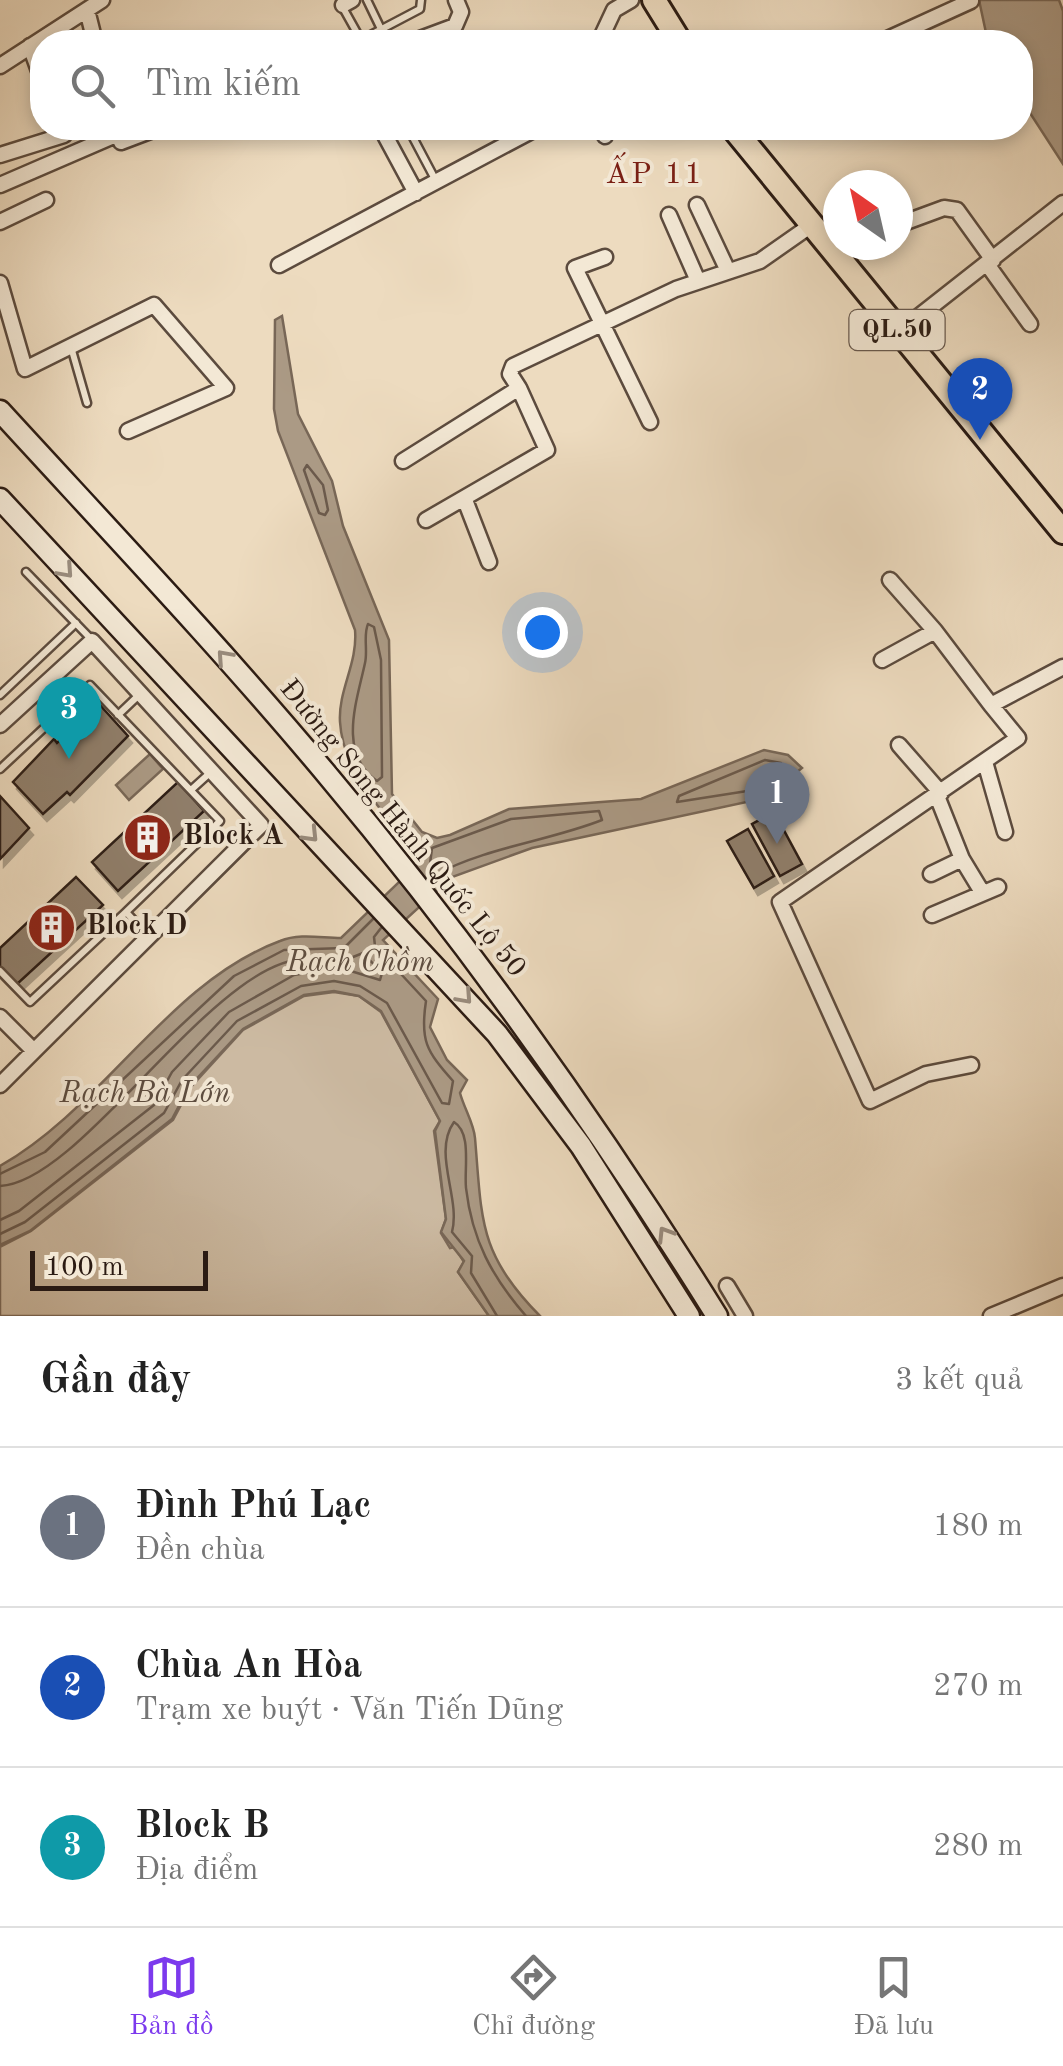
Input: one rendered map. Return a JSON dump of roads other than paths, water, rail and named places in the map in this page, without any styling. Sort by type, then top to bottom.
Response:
[{"type":"highway","points":[[654,0],[673,30]]},
{"type":"highway","name":"QL.50","points":[[742,140],[1063,532]]},
{"type":"main road","name":"Đường Song Hành Quốc Lộ 50","points":[[0,411],[275,713],[400,864],[576,1096],[717,1316]]},
{"type":"main road","name":"Đường Song Hành Quốc Lộ 50","points":[[0,499],[474,1008],[540,1089],[689,1316]]},
{"type":"street","points":[[56,30],[102,0]]},
{"type":"street","points":[[444,30],[455,26],[461,12],[456,0]]},
{"type":"street","points":[[605,30],[614,10],[632,0]]},
{"type":"street","points":[[908,30],[971,2]]},
{"type":"street","points":[[88,10],[92,30]]},
{"type":"street","points":[[0,66],[30,46]]},
{"type":"street","points":[[0,156],[49,140]]},
{"type":"street","points":[[0,186],[99,140]]},
{"type":"street","points":[[387,140],[416,193]]},
{"type":"street","points":[[278,265],[515,140]]},
{"type":"street","points":[[0,222],[46,200]]},
{"type":"street","points":[[898,332],[1063,203]]},
{"type":"street","points":[[697,205],[728,271]]},
{"type":"street","points":[[913,219],[944,208],[957,210],[1030,324]]},
{"type":"street","points":[[669,216],[698,281]]},
{"type":"street","points":[[426,520],[547,450],[510,374],[513,366],[698,281],[760,261],[810,226]]},
{"type":"street","points":[[605,256],[576,268],[650,422]]},
{"type":"street","points":[[0,283],[24,369],[154,305],[226,388],[128,431]]},
{"type":"street","points":[[403,461],[518,388]]},
{"type":"street","points":[[465,500],[489,562]]},
{"type":"street","points":[[890,580],[1018,738],[780,902],[870,1101],[926,1074],[971,1066]]},
{"type":"street","points":[[882,660],[934,631]]},
{"type":"street","points":[[0,725],[92,642],[262,826],[0,1085]]},
{"type":"street","points":[[991,705],[1063,666]]},
{"type":"street","points":[[899,746],[939,794],[962,859],[982,892]]},
{"type":"street","points":[[984,762],[1004,832]]},
{"type":"street","points":[[931,874],[962,859]]},
{"type":"street","points":[[932,915],[998,888]]},
{"type":"street","points":[[0,1017],[34,1051]]},
{"type":"street","points":[[728,1286],[745,1316]]},
{"type":"street","points":[[990,1316],[1063,1286]]},
{"type":"lane","points":[[367,0],[382,28]]},
{"type":"lane","points":[[377,30],[420,9],[421,0]]},
{"type":"lane","points":[[347,3],[356,30]]},
{"type":"lane","points":[[414,140],[437,182]]},
{"type":"lane","points":[[71,346],[86,402]]},
{"type":"lane","points":[[26,572],[92,642]]},
{"type":"lane","points":[[0,695],[76,623]]},
{"type":"lane","points":[[0,769],[90,685],[220,820],[30,1002],[2,976]]},
{"type":"lane","points":[[118,714],[141,693]]},
{"type":"lane","points":[[191,790],[213,770]]},
{"type":"lane","points":[[126,912],[150,938]]},
{"type":"water","points":[[979,0],[1059,0],[1063,11],[1063,164],[1033,118],[1033,30],[985,30]]},
{"type":"water","name":"Rạch Chồm","points":[[282,316],[298,414],[332,481],[343,526],[389,640],[392,794],[422,832],[437,838],[450,835],[509,809],[641,799],[764,750],[788,755],[802,768],[765,798],[532,848],[452,877],[383,940],[438,999],[430,1027],[447,1060],[467,1080],[460,1093],[474,1133],[487,1234],[505,1273],[540,1316],[489,1316],[458,1272],[464,1261],[441,1232],[446,1219],[435,1131],[440,1121],[381,1011],[359,996],[334,991],[304,995],[243,1029],[189,1087],[172,1119],[30,1231],[0,1245],[0,1166],[72,1112],[204,985],[240,960],[280,941],[341,938],[422,860],[370,796],[343,742],[340,710],[354,654],[355,630],[278,431],[274,409],[275,320]]},
{"type":"water","points":[[150,754],[163,769],[129,800],[116,785]]},
{"type":"place","name":"Chùa An Hòa","points":[[980,440]]},
{"type":"place","name":"Block B","points":[[69,759]]},
{"type":"place","name":"Block A","points":[[148,837]]},
{"type":"place","name":"Đình Phú Lạc","points":[[777,844]]},
{"type":"place","name":"Block D","points":[[51,927]]},
{"type":"district","name":"ẤP 11","points":[[655,175]]},
{"type":"water label","name":"Rạch Bà Lớn","points":[[145,1094]]}]
